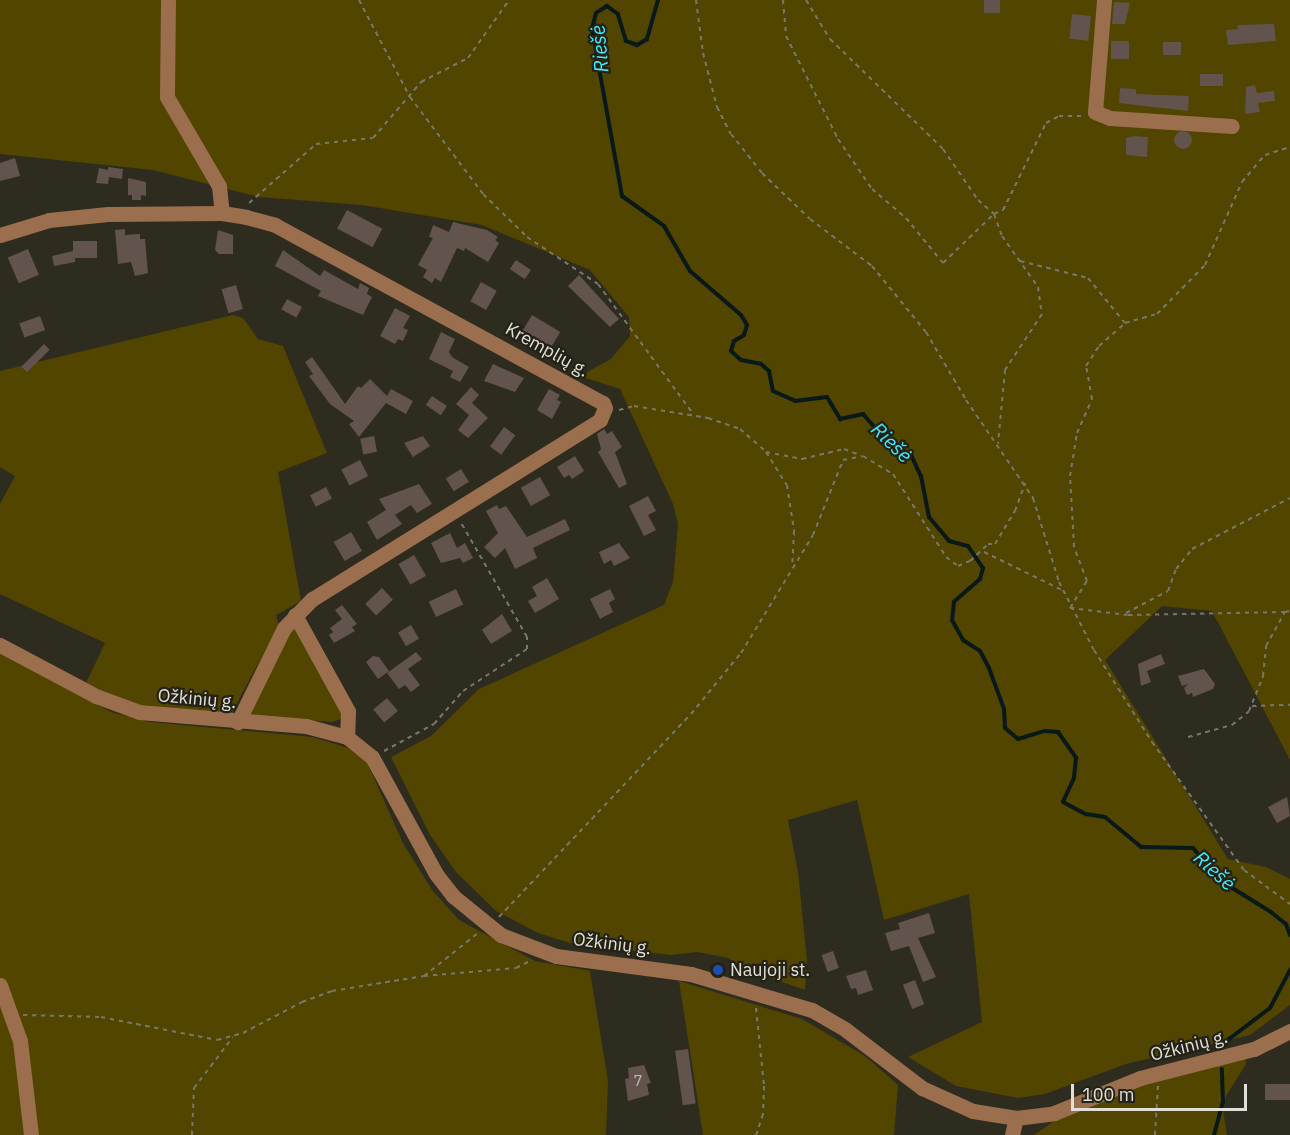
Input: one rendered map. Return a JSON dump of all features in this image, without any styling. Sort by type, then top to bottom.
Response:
[{"type":"street","points":[[168,0],[167,97],[219,186],[222,213]]},
{"type":"street","points":[[1104,0],[1095,112],[1110,118],[1232,126]]},
{"type":"street","name":"Kremplių g.","points":[[0,235],[48,220],[72,217],[222,213],[275,225],[603,403],[605,408],[600,420],[312,599],[295,615],[261,670],[238,722]]},
{"type":"street","points":[[295,615],[348,711],[346,737]]},
{"type":"street","name":"Ožkinių g.","points":[[0,645],[121,707],[163,717],[306,726],[346,737],[372,757],[436,874],[453,896],[487,926],[536,951],[594,963],[691,974],[757,991],[826,1018],[939,1097],[973,1111],[1016,1118],[1054,1113],[1155,1074],[1254,1049],[1290,1031]]},
{"type":"street","points":[[0,985],[14,1017],[31,1135]]},
{"type":"street","points":[[1012,1135],[1016,1118]]},
{"type":"path","points":[[359,0],[410,97],[483,194],[527,237],[598,284],[693,414]]},
{"type":"path","points":[[246,217],[250,200],[316,144],[373,138],[421,82],[468,58],[509,0]]},
{"type":"path","points":[[696,0],[703,53],[717,107],[731,134],[762,173],[810,219],[872,266],[926,332],[966,400],[1025,483],[1070,608],[1152,742],[1244,870],[1290,904]]},
{"type":"path","points":[[783,0],[786,36],[838,140],[872,189],[906,218],[943,263],[994,214],[1003,210],[1046,123],[1059,116],[1077,118],[1095,112]]},
{"type":"path","points":[[806,0],[830,39],[909,112],[943,149],[978,200],[994,214],[1002,236],[1038,287],[1042,314],[1005,370],[998,444]]},
{"type":"path","points":[[1070,608],[1087,581],[1074,547],[1070,476],[1077,433],[1092,399],[1086,366],[1099,346],[1125,323],[1157,314],[1205,265],[1242,182],[1265,155],[1290,147]]},
{"type":"path","points":[[1020,261],[1088,278],[1125,323]]},
{"type":"path","points":[[619,410],[634,406],[693,414],[740,429],[766,452],[787,484],[794,531],[792,568]]},
{"type":"path","points":[[766,452],[802,459],[844,449],[862,456],[893,474],[946,557],[958,567],[970,561],[988,544],[995,544],[1015,511],[1025,483]]},
{"type":"path","points":[[424,976],[487,926],[691,714],[741,653],[813,535],[843,460],[862,456]]},
{"type":"path","points":[[1124,615],[1168,591],[1176,569],[1192,549],[1290,498]]},
{"type":"path","points":[[372,757],[434,724],[469,686],[527,649],[527,637],[454,510]]},
{"type":"path","points":[[981,552],[1062,590]]},
{"type":"path","points":[[1070,608],[1124,615],[1285,612],[1290,610]]},
{"type":"path","points":[[1188,737],[1232,725],[1252,706],[1263,676],[1266,646],[1285,612]]},
{"type":"path","points":[[1252,706],[1290,705]]},
{"type":"path","points":[[14,1017],[33,1013],[101,1017],[199,1037],[234,1036],[332,991],[424,976],[516,968],[530,963],[536,951]]},
{"type":"path","points":[[756,1135],[763,1114],[764,1086],[757,991]]},
{"type":"path","points":[[192,1135],[194,1088],[234,1036]]},
{"type":"path","points":[[1155,1074],[1159,1088],[1155,1135]]},
{"type":"shaded area","points":[[0,0],[1290,0],[1290,760],[1212,611],[1162,606],[1105,660],[1228,859],[1266,867],[1290,879],[1290,1005],[1250,1035],[1126,1064],[1045,1094],[1018,1098],[956,1086],[908,1057],[982,1022],[969,894],[884,920],[857,800],[788,820],[798,872],[807,960],[805,990],[753,972],[728,958],[697,952],[671,955],[573,944],[538,933],[496,911],[456,872],[430,835],[391,757],[431,736],[479,689],[664,605],[673,582],[678,524],[673,504],[620,389],[586,378],[587,372],[611,359],[630,336],[629,317],[590,270],[482,225],[362,205],[259,197],[153,170],[0,154]]},
{"type":"shaded area","points":[[233,315],[243,318],[258,339],[283,346],[327,453],[278,472],[301,601],[276,615],[279,625],[230,716],[133,704],[86,683],[105,643],[0,594],[0,504],[15,476],[0,467],[0,371]]},
{"type":"shaded area","points":[[295,628],[342,708],[342,719],[331,722],[246,715],[278,645]]},
{"type":"shaded area","points":[[0,651],[111,712],[149,722],[313,737],[348,748],[366,760],[403,843],[432,890],[459,920],[535,961],[590,971],[608,1081],[606,1135],[0,1135]]},
{"type":"shaded area","points":[[679,981],[802,1019],[865,1056],[898,1085],[894,1135],[703,1135]]},
{"type":"shaded area","points":[[1245,1057],[1246,1064],[1226,1096],[1223,1110],[1227,1135],[1034,1135],[1053,1122],[1132,1088]]},
{"type":"building","points":[[984,0],[1000,0],[1000,13],[984,13]]},
{"type":"building","points":[[1114,2],[1130,3],[1125,24],[1112,24]]},
{"type":"building","points":[[1072,14],[1091,16],[1088,41],[1069,39]]},
{"type":"building","points":[[1274,24],[1276,41],[1228,45],[1226,30],[1238,29],[1237,25]]},
{"type":"building","points":[[1111,41],[1129,41],[1129,59],[1111,59]]},
{"type":"building","points":[[1163,42],[1181,42],[1181,55],[1163,55]]},
{"type":"building","points":[[1200,74],[1223,74],[1223,86],[1200,86]]},
{"type":"building","points":[[1255,85],[1257,93],[1274,91],[1275,101],[1258,103],[1260,112],[1245,114],[1246,87]]},
{"type":"building","points":[[1120,88],[1136,89],[1136,94],[1189,96],[1188,111],[1119,103]]},
{"type":"building","points":[[1183,131],[1189,134],[1192,140],[1189,146],[1183,149],[1177,146],[1174,140],[1177,134]]},
{"type":"building","points":[[1148,137],[1147,157],[1126,155],[1126,138]]},
{"type":"building","points":[[15,158],[20,176],[0,181],[0,163]]},
{"type":"building","points":[[108,167],[123,169],[122,179],[109,177],[108,184],[96,183],[99,168],[108,170]]},
{"type":"building","points":[[128,178],[146,182],[146,196],[141,195],[141,200],[132,200],[132,195],[128,195]]},
{"type":"building","points":[[347,210],[382,229],[372,247],[337,229]]},
{"type":"building","points":[[453,222],[487,230],[498,237],[495,240],[499,243],[488,262],[465,248],[464,251],[457,248],[441,282],[435,278],[432,283],[423,277],[427,270],[418,265],[433,238],[429,237],[433,225],[449,232]]},
{"type":"building","points":[[125,229],[125,235],[140,234],[140,239],[145,239],[148,273],[135,276],[131,262],[118,264],[115,230]]},
{"type":"building","points":[[218,230],[233,235],[233,254],[219,254],[215,250]]},
{"type":"building","points":[[73,241],[97,241],[97,258],[75,258],[75,262],[54,266],[52,256],[73,251]]},
{"type":"building","points":[[28,249],[39,275],[19,283],[8,258]]},
{"type":"building","points":[[283,250],[320,276],[324,270],[358,289],[360,283],[369,288],[367,294],[372,297],[363,315],[318,296],[321,291],[275,266]]},
{"type":"building","points":[[516,260],[531,270],[525,279],[510,269]]},
{"type":"building","points":[[579,275],[619,319],[610,327],[568,286]]},
{"type":"building","points":[[481,282],[497,291],[486,310],[470,301]]},
{"type":"building","points":[[236,285],[243,309],[228,313],[222,289]]},
{"type":"building","points":[[287,299],[302,307],[296,318],[281,310]]},
{"type":"building","points":[[395,308],[410,316],[403,328],[408,330],[403,341],[398,339],[395,344],[380,336]]},
{"type":"building","points":[[532,315],[560,332],[551,348],[522,331]]},
{"type":"building","points":[[40,316],[45,330],[24,338],[19,324]]},
{"type":"building","points":[[441,332],[455,339],[449,352],[452,357],[469,367],[460,382],[450,377],[453,371],[429,359]]},
{"type":"building","points":[[44,344],[50,350],[27,372],[21,367]]},
{"type":"building","points":[[312,357],[345,404],[358,386],[361,388],[370,379],[387,396],[391,389],[413,401],[406,414],[386,403],[359,437],[349,424],[354,421],[330,404],[309,376],[313,374],[305,362]]},
{"type":"building","points":[[493,364],[524,378],[515,392],[484,381]]},
{"type":"building","points":[[471,387],[479,395],[472,403],[488,418],[468,438],[458,430],[469,415],[456,404]]},
{"type":"building","points":[[549,389],[560,395],[557,400],[561,402],[552,419],[537,410]]},
{"type":"building","points":[[432,396],[447,406],[441,415],[426,405]]},
{"type":"building","points":[[504,427],[515,435],[501,455],[490,446]]},
{"type":"building","points":[[604,429],[607,434],[612,431],[622,447],[615,452],[627,484],[619,488],[598,452],[601,449],[597,434]]},
{"type":"building","points":[[374,436],[377,452],[363,454],[360,439]]},
{"type":"building","points":[[423,436],[430,446],[413,457],[404,443]]},
{"type":"building","points":[[575,456],[584,471],[572,479],[569,475],[564,478],[557,467]]},
{"type":"building","points":[[360,460],[368,476],[349,486],[341,470]]},
{"type":"building","points":[[461,469],[469,482],[454,491],[446,479]]},
{"type":"building","points":[[540,477],[550,495],[531,506],[521,488]]},
{"type":"building","points":[[419,484],[432,504],[417,513],[411,505],[395,515],[402,524],[377,540],[367,522],[386,510],[379,499]]},
{"type":"building","points":[[326,487],[332,499],[316,507],[310,495]]},
{"type":"building","points":[[648,496],[656,511],[648,515],[656,530],[644,536],[629,506]]},
{"type":"building","points":[[497,505],[499,509],[506,506],[527,537],[565,519],[570,530],[533,548],[537,558],[515,569],[505,548],[495,558],[484,547],[498,533],[486,511]]},
{"type":"building","points":[[351,532],[362,551],[345,561],[334,542]]},
{"type":"building","points":[[450,533],[457,548],[465,543],[473,558],[463,563],[460,558],[441,563],[431,543]]},
{"type":"building","points":[[619,543],[630,558],[614,566],[611,560],[604,564],[599,552]]},
{"type":"building","points":[[414,555],[426,576],[410,585],[398,564]]},
{"type":"building","points":[[547,578],[559,599],[535,613],[528,601],[537,596],[532,587]]},
{"type":"building","points":[[382,588],[393,600],[376,615],[365,604]]},
{"type":"building","points":[[456,589],[463,604],[436,617],[429,602]]},
{"type":"building","points":[[610,589],[615,599],[609,603],[613,612],[600,619],[590,599]]},
{"type":"building","points":[[342,605],[357,624],[352,627],[355,631],[334,643],[329,635],[333,632],[330,628],[342,619],[335,610]]},
{"type":"building","points":[[502,614],[512,631],[491,644],[482,630]]},
{"type":"building","points":[[411,625],[419,639],[406,646],[398,632]]},
{"type":"building","points":[[416,652],[422,659],[408,669],[420,685],[411,692],[405,685],[399,689],[387,673]]},
{"type":"building","points":[[1161,654],[1165,664],[1147,671],[1151,682],[1141,686],[1138,664]]},
{"type":"building","points":[[373,656],[379,657],[389,671],[378,679],[366,662]]},
{"type":"building","points":[[1204,669],[1215,684],[1213,689],[1193,697],[1192,693],[1187,695],[1184,688],[1188,684],[1182,686],[1178,676]]},
{"type":"building","points":[[387,698],[398,711],[384,723],[373,710]]},
{"type":"building","points":[[1287,797],[1290,816],[1277,823],[1268,807]]},
{"type":"building","points":[[929,913],[935,933],[918,938],[936,977],[923,982],[909,946],[891,951],[885,933],[900,929],[898,923]]},
{"type":"building","points":[[833,951],[839,968],[828,972],[822,955]]},
{"type":"building","points":[[866,970],[873,990],[858,995],[856,988],[851,989],[846,976]]},
{"type":"building","points":[[915,980],[924,1004],[912,1009],[903,985]]},
{"type":"building","points":[[688,1049],[696,1103],[683,1105],[675,1051]]},
{"type":"building","points":[[644,1065],[651,1083],[647,1084],[649,1095],[628,1101],[625,1079],[629,1078],[628,1068]]},
{"type":"building","points":[[1265,1084],[1290,1084],[1290,1100],[1265,1100]]},
{"type":"waterway","name":"Riešė","points":[[658,0],[647,39],[637,45],[626,41],[618,14],[607,6],[596,13],[592,29],[622,196],[664,226],[690,271],[741,315],[747,325],[744,335],[734,341],[731,351],[741,360],[761,364],[769,371],[773,391],[795,401],[827,397],[840,419],[863,414],[885,439],[911,455],[921,476],[929,517],[949,541],[968,546],[983,568],[980,579],[954,602],[952,620],[963,640],[980,651],[989,668],[1004,709],[1005,728],[1018,739],[1045,731],[1058,732],[1076,758],[1074,778],[1063,802],[1086,814],[1105,817],[1141,847],[1193,848],[1221,881],[1271,912],[1286,924],[1290,935]]},
{"type":"waterway","name":"Riešė","points":[[1222,1048],[1229,1039],[1270,1008],[1290,970]]},
{"type":"waterway","name":"Riešė","points":[[1214,1135],[1223,1102],[1222,1069]]},
{"type":"place","name":"Naujoji st.","points":[[718,970]]}]
